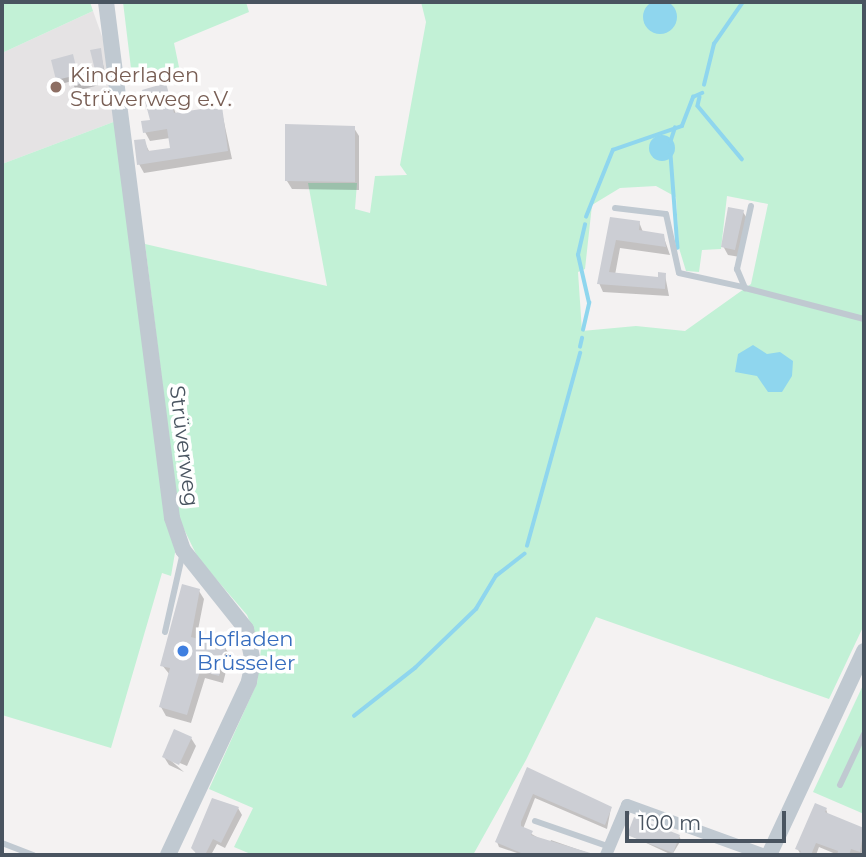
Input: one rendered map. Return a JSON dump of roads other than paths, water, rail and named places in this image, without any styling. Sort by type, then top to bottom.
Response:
[{"type":"street","name":"Strüverweg","points":[[106,2],[172,518],[183,550],[241,620],[253,661],[249,682],[168,855]]},
{"type":"street","points":[[608,851],[627,805],[767,855],[864,651]]},
{"type":"lane","points":[[745,288],[737,268],[751,206]]},
{"type":"lane","points":[[615,208],[666,215],[679,273],[864,319]]},
{"type":"lane","points":[[165,632],[183,550]]},
{"type":"lane","points":[[840,785],[864,734]]},
{"type":"lane","points":[[535,821],[608,851]]},
{"type":"lane","points":[[2,843],[34,855]]},
{"type":"water","points":[[660,0],[672,5],[677,17],[672,29],[660,34],[648,29],[643,17],[648,5]]},
{"type":"water","points":[[662,135],[671,139],[675,148],[671,157],[662,161],[653,157],[649,148],[653,139]]},
{"type":"water","points":[[753,345],[767,354],[780,352],[793,361],[792,376],[782,392],[768,392],[757,376],[735,372],[738,354]]},
{"type":"waterway","points":[[704,85],[714,44],[743,2]]},
{"type":"waterway","points":[[586,217],[613,150],[682,126],[693,97],[702,93]]},
{"type":"waterway","points":[[700,97],[698,106],[742,159]]},
{"type":"waterway","points":[[670,143],[675,128]]},
{"type":"waterway","points":[[671,155],[678,248]]},
{"type":"waterway","points":[[583,330],[589,303],[578,255],[585,225]]},
{"type":"waterway","points":[[580,347],[582,338]]},
{"type":"waterway","points":[[527,546],[580,353]]},
{"type":"waterway","points":[[354,716],[415,668],[476,609],[496,576],[524,554]]},
{"type":"place","name":"Kinderladen Strüverweg e.V.","points":[[56,87]]},
{"type":"place","name":"Hofladen Brüsseler","points":[[183,651]]}]
